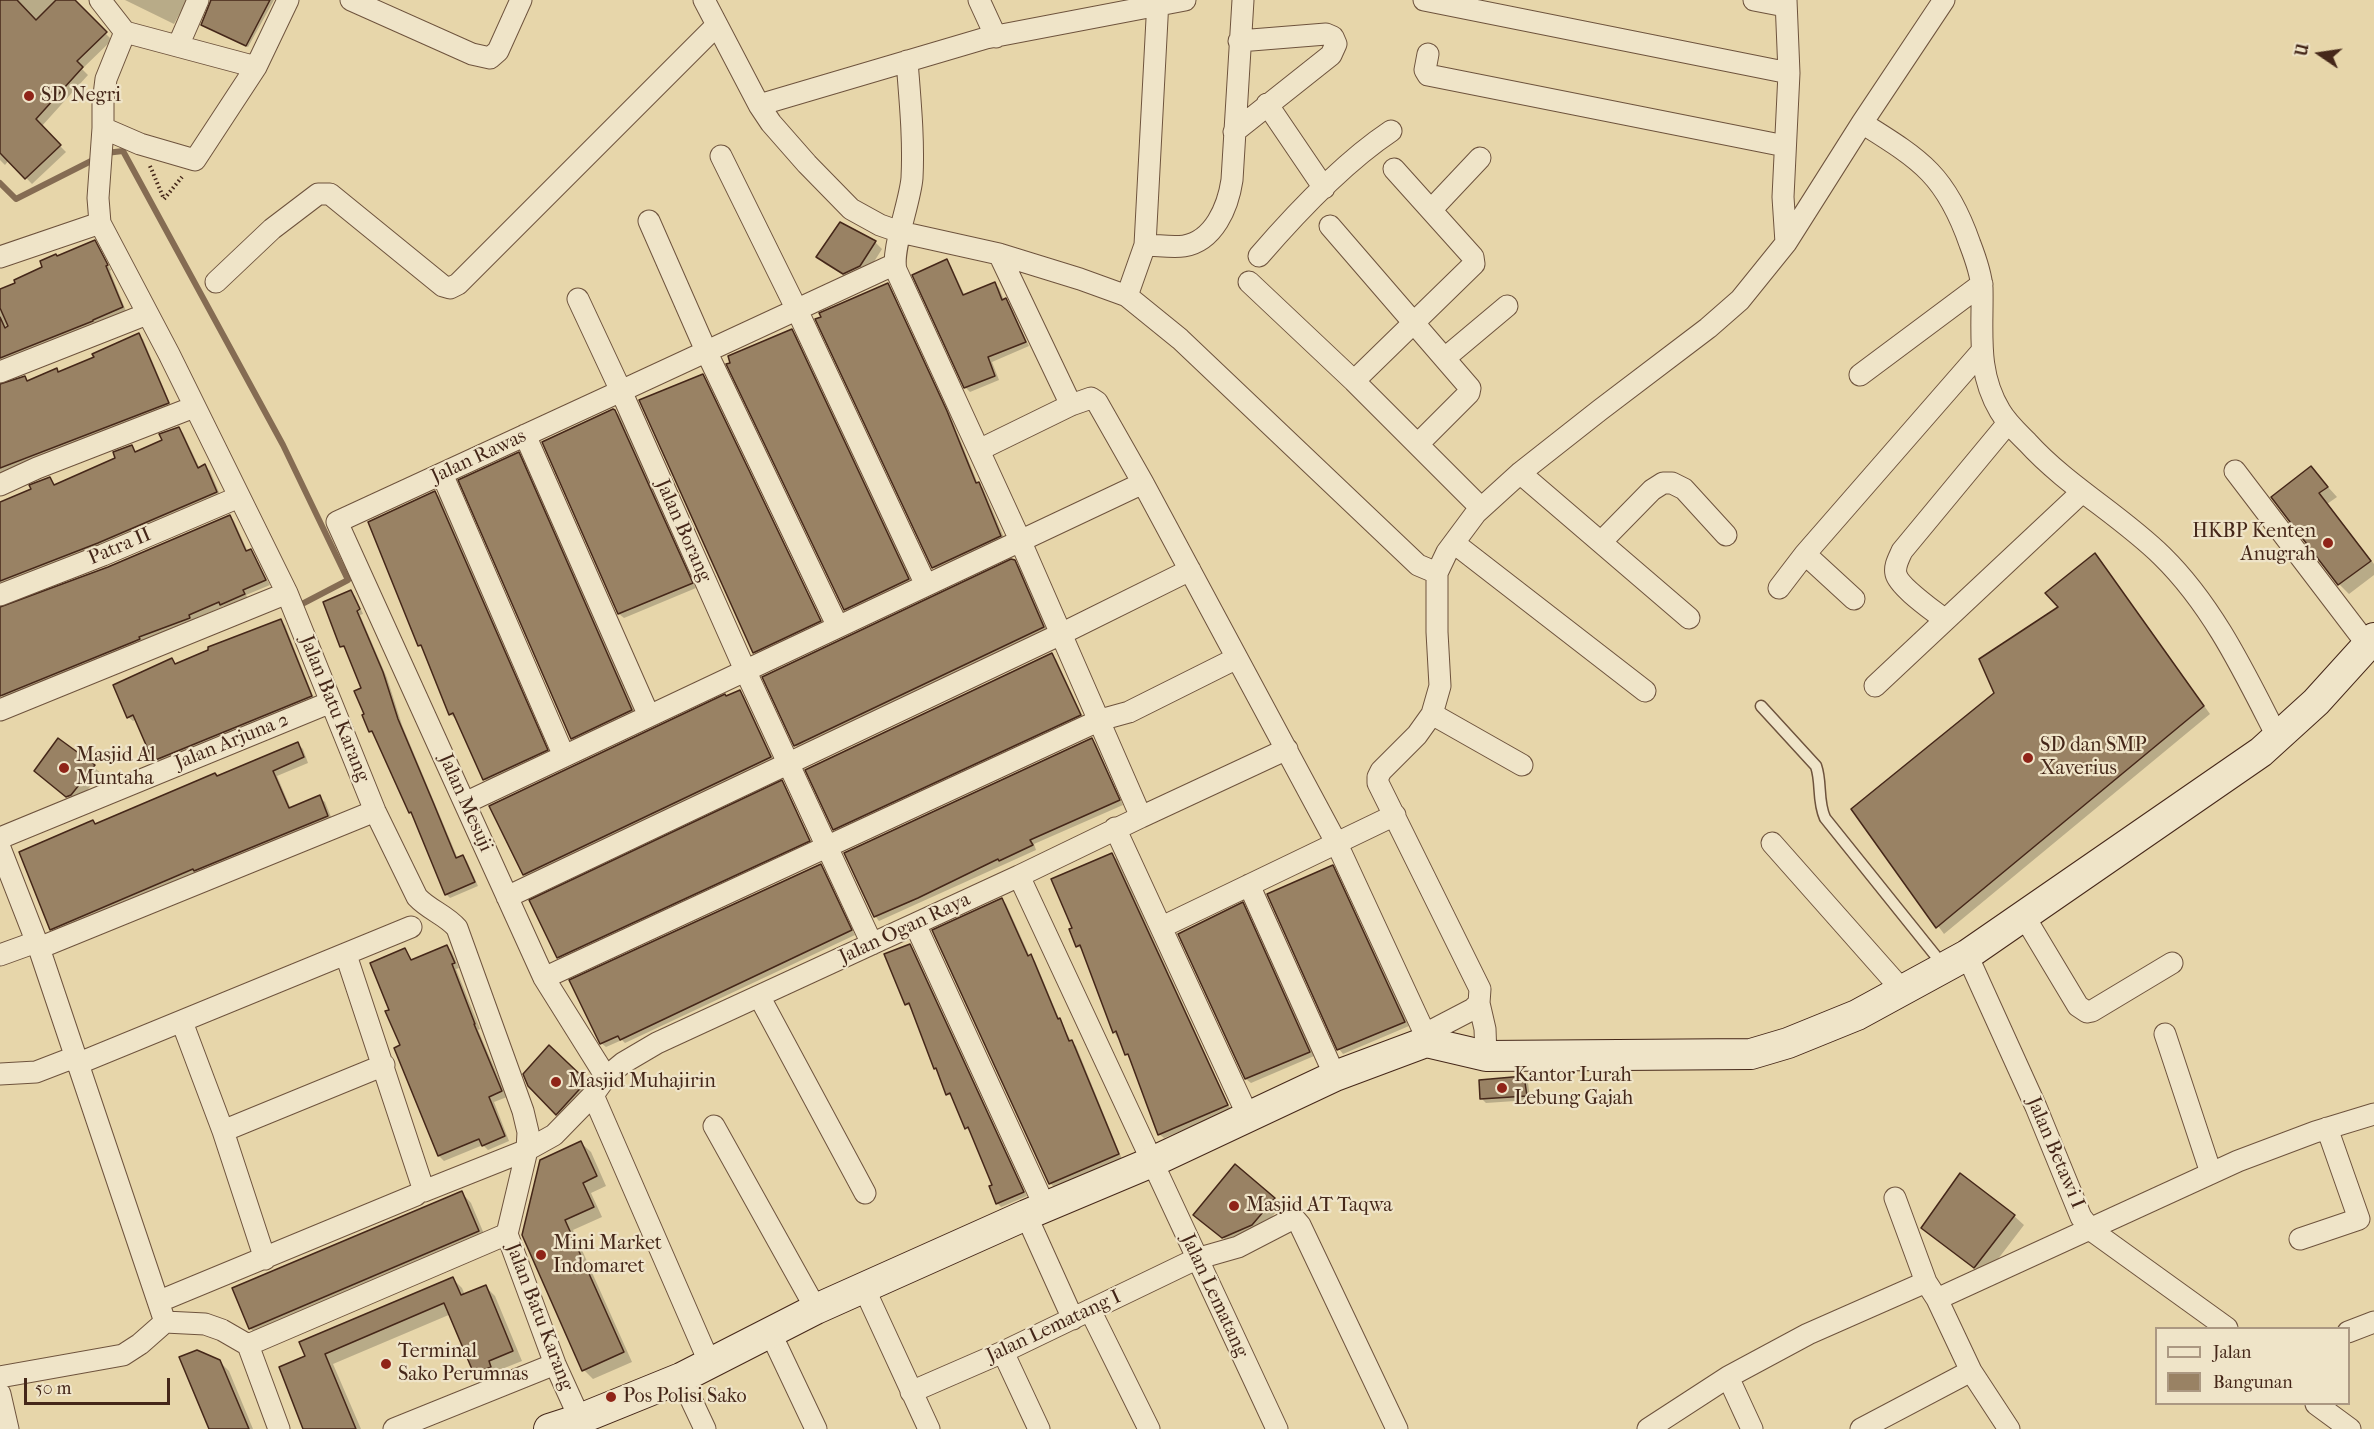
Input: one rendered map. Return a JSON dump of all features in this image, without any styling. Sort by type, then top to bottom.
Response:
[{"type":"street","points":[[100,0],[125,32],[256,67]]},
{"type":"street","points":[[178,46],[198,0]]},
{"type":"street","points":[[103,132],[195,160],[256,67],[288,0]]},
{"type":"street","points":[[351,0],[379,5],[472,54],[490,58],[498,51],[521,0]]},
{"type":"street","points":[[704,0],[759,105],[782,137],[839,198],[864,216],[900,232],[999,254],[1127,296],[1180,339],[1418,565],[1437,573]]},
{"type":"street","points":[[980,0],[996,37]]},
{"type":"street","points":[[759,105],[996,37],[1158,3],[1185,0]]},
{"type":"street","points":[[1145,245],[1182,246],[1197,241],[1214,227],[1229,198],[1243,0]]},
{"type":"street","points":[[1424,0],[1789,73]]},
{"type":"street","points":[[1754,0],[1785,3],[1789,73],[1783,207],[1786,243]]},
{"type":"street","points":[[1486,1056],[1485,1029],[1479,1003],[1480,989],[1476,978],[1378,783],[1381,771],[1417,735],[1432,714],[1440,686],[1437,573],[1447,552],[1481,508],[1520,473],[1723,316],[1760,277],[1786,243],[1944,0]]},
{"type":"street","points":[[1127,296],[1145,245],[1158,3]]},
{"type":"street","points":[[216,282],[272,229],[318,194],[330,194],[443,286],[450,288],[458,284],[717,25]]},
{"type":"street","name":"Jalan Batu Karang","points":[[125,32],[106,79],[102,103],[103,132],[98,198],[100,223],[169,354],[287,593],[375,811],[417,897],[458,928],[523,1111],[528,1132],[527,1150],[507,1234],[555,1364],[583,1424]]},
{"type":"street","points":[[1233,132],[1335,50],[1335,40],[1326,34],[1239,41]]},
{"type":"street","points":[[1428,54],[1425,69],[1428,75],[1785,146]]},
{"type":"street","points":[[907,61],[913,150],[912,180],[895,264],[1020,540],[1141,817]]},
{"type":"street","points":[[1267,104],[1324,188]]},
{"type":"street","points":[[1862,123],[1912,154],[1936,176],[1948,194],[1966,233],[1982,284],[1984,378],[2008,423],[2051,468],[2131,528],[2186,580],[2200,598],[2249,682],[2278,738]]},
{"type":"street","points":[[1259,256],[1324,188],[1369,147],[1392,130]]},
{"type":"street","points":[[721,156],[797,309],[926,585]]},
{"type":"street","points":[[1431,210],[1480,158]]},
{"type":"street","points":[[1354,381],[1474,264],[1473,257],[1394,169]]},
{"type":"street","points":[[650,221],[707,353],[838,627]]},
{"type":"street","points":[[0,257],[100,223]]},
{"type":"street","points":[[1330,226],[1470,388],[1469,393],[1418,444]]},
{"type":"street","points":[[999,254],[1071,405]]},
{"type":"street","points":[[621,391],[895,264]]},
{"type":"street","points":[[1249,282],[1354,381],[1481,508]]},
{"type":"street","points":[[1860,375],[1982,284]]},
{"type":"street","name":"Jalan Borang","points":[[578,299],[745,670],[872,944]]},
{"type":"street","points":[[1445,358],[1507,306]]},
{"type":"street","points":[[0,372],[147,314]]},
{"type":"street","points":[[1779,588],[1804,554],[1982,351]]},
{"type":"street","name":"Jalan Rawas","points":[[337,522],[621,391]]},
{"type":"street","points":[[979,450],[1071,405],[1089,398],[1095,400],[1143,483],[1337,844],[1426,1038],[1486,1056],[1751,1054],[1788,1043],[1835,1024],[1956,961],[2278,738],[2316,702],[2372,642],[2360,635],[2235,471]]},
{"type":"street","points":[[0,484],[194,407]]},
{"type":"street","points":[[1945,620],[1902,584],[1896,575],[1896,562],[1902,551],[2008,423]]},
{"type":"street","points":[[525,435],[649,716]]},
{"type":"street","points":[[1520,473],[1689,618]]},
{"type":"street","points":[[442,474],[564,756]]},
{"type":"street","points":[[465,803],[1143,483]]},
{"type":"street","points":[[1601,543],[1652,490],[1663,483],[1672,483],[1684,489],[1726,535]]},
{"type":"street","points":[[1875,686],[2082,492]]},
{"type":"street","name":"Patra II","points":[[0,595],[103,555],[239,496]]},
{"type":"street","name":"Jalan Mesuji","points":[[337,522],[544,978],[606,1077]]},
{"type":"street","points":[[1454,543],[1645,691]]},
{"type":"street","points":[[1804,554],[1854,599]]},
{"type":"street","points":[[507,897],[1190,570]]},
{"type":"street","points":[[0,711],[287,593]]},
{"type":"street","points":[[544,978],[827,849],[1100,720],[1129,712],[1237,658]]},
{"type":"street","name":"Jalan Arjuna 2","points":[[1,849],[331,702]]},
{"type":"street","points":[[1432,714],[1522,765]]},
{"type":"street","name":"Jalan Ogan Raya","points":[[384,1065],[424,1191],[527,1150],[554,1135],[593,1095],[606,1077],[623,1063],[657,1043],[1287,749]]},
{"type":"street","points":[[0,955],[38,945],[375,811]]},
{"type":"street","points":[[1162,927],[1395,816]]},
{"type":"street","points":[[1115,828],[1248,1116]]},
{"type":"street","points":[[1772,843],[1903,990]]},
{"type":"street","points":[[1,849],[38,945],[162,1311]]},
{"type":"street","points":[[1019,876],[1152,1162]]},
{"type":"street","points":[[1249,885],[1335,1076]]},
{"type":"street","points":[[2024,916],[2078,1006],[2087,1012],[2172,963]]},
{"type":"street","points":[[915,924],[1035,1211],[1082,1315],[1149,1429]]},
{"type":"street","points":[[0,1074],[36,1072],[76,1061],[182,1022],[411,927]]},
{"type":"street","points":[[223,1131],[384,1065],[346,955]]},
{"type":"street","name":"Jalan Betawi I","points":[[1956,961],[2036,1107],[2074,1205],[2091,1230],[2224,1327]]},
{"type":"street","points":[[759,996],[865,1193]]},
{"type":"street","points":[[549,1429],[583,1424],[771,1334],[816,1309],[1035,1211],[1152,1162],[1335,1076],[1426,1038],[1479,1003]]},
{"type":"street","points":[[182,1022],[223,1131],[265,1259]]},
{"type":"street","points":[[2165,1034],[2211,1173]]},
{"type":"street","points":[[593,1095],[710,1364]]},
{"type":"street","points":[[1650,1429],[1728,1377],[1808,1334],[1932,1291],[2091,1230],[2238,1161],[2327,1128],[2374,1114]]},
{"type":"street","points":[[714,1126],[816,1309]]},
{"type":"street","points":[[2300,1239],[2366,1216],[2327,1128]]},
{"type":"street","name":"Jalan Lematang","points":[[1152,1162],[1277,1429]]},
{"type":"street","points":[[0,1377],[123,1355],[141,1344],[162,1311],[265,1259],[416,1195]]},
{"type":"street","points":[[1895,1198],[1932,1291],[1971,1371],[2003,1427]]},
{"type":"street","name":"Jalan Lematang I","points":[[911,1392],[1003,1352],[1196,1259],[1238,1247],[1291,1218],[1296,1219],[1397,1429]]},
{"type":"street","points":[[248,1346],[507,1234]]},
{"type":"street","points":[[864,1288],[929,1429]]},
{"type":"street","points":[[162,1311],[222,1329],[248,1346],[279,1429]]},
{"type":"street","points":[[2350,1332],[2374,1322]]},
{"type":"street","points":[[771,1334],[816,1429]]},
{"type":"street","points":[[1003,1352],[1039,1429]]},
{"type":"street","points":[[394,1429],[555,1364]]},
{"type":"street","points":[[1862,1429],[1971,1371]]},
{"type":"street","points":[[1728,1377],[1752,1429]]},
{"type":"street","points":[[681,1378],[705,1429]]},
{"type":"street","points":[[0,1394],[8,1429]]},
{"type":"street","points":[[2317,1405],[2350,1429]]},
{"type":"lane","points":[[1761,706],[1816,766],[1819,774],[1819,805],[1825,818],[1956,961]]},
{"type":"path","points":[[140,144],[164,199],[195,160]]},
{"type":"building","name":"SD Negri","points":[[0,0],[17,0],[36,20],[56,0],[75,0],[107,32],[77,61],[83,67],[36,119],[61,145],[25,179],[0,153]]},
{"type":"building","points":[[211,0],[270,0],[246,46],[201,25]]},
{"type":"building","points":[[840,222],[876,241],[860,266],[843,274],[816,257]]},
{"type":"building","points":[[95,240],[108,265],[106,266],[123,307],[0,358],[0,317],[5,328],[8,326],[0,308],[0,289],[42,267],[40,261]]},
{"type":"building","points":[[947,259],[963,295],[995,282],[1002,300],[1006,298],[1026,342],[988,357],[995,376],[964,388],[912,275]]},
{"type":"building","points":[[888,283],[947,411],[976,483],[979,482],[1001,536],[932,568],[815,319],[821,317],[819,313]]},
{"type":"building","points":[[792,329],[909,579],[844,610],[726,364],[730,363],[728,356]]},
{"type":"building","points":[[139,333],[169,403],[0,468],[0,384],[25,376],[27,381],[57,368],[58,372],[94,357],[92,354]]},
{"type":"building","points":[[703,374],[821,621],[753,653],[639,400]]},
{"type":"building","points":[[613,409],[693,583],[618,614],[542,442]]},
{"type":"building","points":[[179,427],[198,468],[205,464],[217,492],[98,543],[0,581],[0,502],[31,489],[29,485],[50,477],[54,485],[115,458],[113,452],[132,445],[135,452],[162,440],[159,434]]},
{"type":"building","points":[[519,452],[632,710],[571,739],[458,480]]},
{"type":"building","name":"HKBP Kenten Anugrah","points":[[2311,466],[2328,487],[2319,493],[2371,561],[2338,585],[2271,497]]},
{"type":"building","points":[[435,491],[548,750],[483,780],[453,713],[449,715],[421,645],[418,646],[368,522]]},
{"type":"building","points":[[230,515],[246,551],[251,549],[266,580],[243,590],[245,594],[220,605],[219,602],[189,615],[190,618],[0,696],[0,607],[108,567]]},
{"type":"building","name":"SD dan SMP Xaverius","points":[[2095,553],[2204,706],[1936,928],[1851,809],[1994,693],[1979,659],[2058,607],[2045,593]]},
{"type":"building","points":[[1011,559],[1015,560],[1044,627],[794,746],[762,677]]},
{"type":"building","points":[[351,590],[360,609],[357,611],[383,672],[398,719],[456,858],[463,855],[475,882],[445,895],[411,812],[409,813],[372,731],[369,732],[354,691],[361,688],[344,646],[340,647],[323,602]]},
{"type":"building","points":[[281,619],[312,696],[153,761],[133,715],[127,718],[113,685],[172,658],[175,664],[208,650],[208,647]]},
{"type":"building","points":[[1052,653],[1081,715],[833,830],[805,770]]},
{"type":"building","points":[[740,690],[771,757],[523,875],[489,806],[725,694],[726,696]]},
{"type":"building","name":"Masjid Al Muntaha","points":[[58,738],[95,765],[71,795],[66,797],[34,771]]},
{"type":"building","points":[[1092,738],[1120,800],[1030,840],[1033,845],[874,917],[844,853]]},
{"type":"building","points":[[298,742],[304,757],[273,771],[289,808],[320,795],[328,816],[194,871],[193,869],[50,930],[19,852],[93,820],[95,824],[215,773],[217,776]]},
{"type":"building","points":[[782,780],[810,841],[557,958],[529,900]]},
{"type":"building","points":[[1112,853],[1228,1105],[1158,1135],[1128,1054],[1125,1055],[1116,1031],[1113,1033],[1080,945],[1076,947],[1069,929],[1072,928],[1051,879]]},
{"type":"building","points":[[821,864],[852,930],[620,1040],[618,1036],[600,1044],[569,980]]},
{"type":"building","points":[[1333,865],[1405,1022],[1337,1050],[1267,894]]},
{"type":"building","points":[[1002,898],[1028,956],[1031,954],[1058,1019],[1060,1018],[1069,1041],[1072,1040],[1119,1154],[1049,1184],[932,930]]},
{"type":"building","points":[[1243,902],[1310,1052],[1245,1079],[1178,934]]},
{"type":"building","points":[[910,944],[1024,1192],[996,1204],[989,1186],[992,1185],[968,1127],[965,1129],[950,1093],[946,1095],[909,1003],[905,1005],[884,954]]},
{"type":"building","points":[[447,945],[474,1024],[502,1091],[489,1097],[505,1136],[482,1146],[479,1139],[438,1156],[394,1048],[400,1045],[385,1011],[389,1010],[370,963],[405,948],[411,960]]},
{"type":"building","name":"Masjid Muhajirin","points":[[549,1045],[587,1081],[556,1115],[528,1086],[523,1074]]},
{"type":"building","name":"Kantor Lurah Lebung Gajah","points":[[1524,1076],[1527,1096],[1480,1099],[1479,1080]]},
{"type":"building","points":[[581,1141],[597,1176],[583,1183],[594,1207],[565,1220],[624,1352],[582,1371],[522,1235],[540,1160]]},
{"type":"building","name":"Masjid AT Taqwa","points":[[1235,1164],[1275,1198],[1252,1225],[1222,1238],[1193,1215]]},
{"type":"building","points":[[1960,1173],[2015,1215],[1974,1268],[1921,1228]]},
{"type":"building","points":[[462,1191],[479,1231],[249,1329],[232,1288]]},
{"type":"building","points":[[453,1277],[461,1295],[486,1285],[513,1351],[489,1361],[491,1367],[474,1374],[444,1303],[325,1354],[356,1429],[303,1429],[279,1367],[305,1356],[299,1342]]},
{"type":"building","points":[[197,1350],[220,1360],[249,1429],[209,1429],[179,1357]]},
{"type":"waterway","points":[[106,153],[123,151],[283,445],[348,580],[302,604]]},
{"type":"waterway","points":[[0,183],[16,199],[97,158]]},
{"type":"place","name":"SD Negri","points":[[29,96]]},
{"type":"place","name":"HKBP Kenten Anugrah","points":[[2328,543]]},
{"type":"place","name":"SD dan SMP Xaverius","points":[[2028,758]]},
{"type":"place","name":"Masjid Al Muntaha","points":[[64,768]]},
{"type":"place","name":"Masjid Muhajirin","points":[[556,1082]]},
{"type":"place","name":"Kantor Lurah Lebung Gajah","points":[[1502,1088]]},
{"type":"place","name":"Masjid AT Taqwa","points":[[1234,1206]]},
{"type":"place","name":"Mini Market Indomaret","points":[[541,1255]]},
{"type":"place","name":"Terminal Sako Perumnas","points":[[386,1364]]},
{"type":"place","name":"Pos Polisi Sako","points":[[611,1397]]}]
